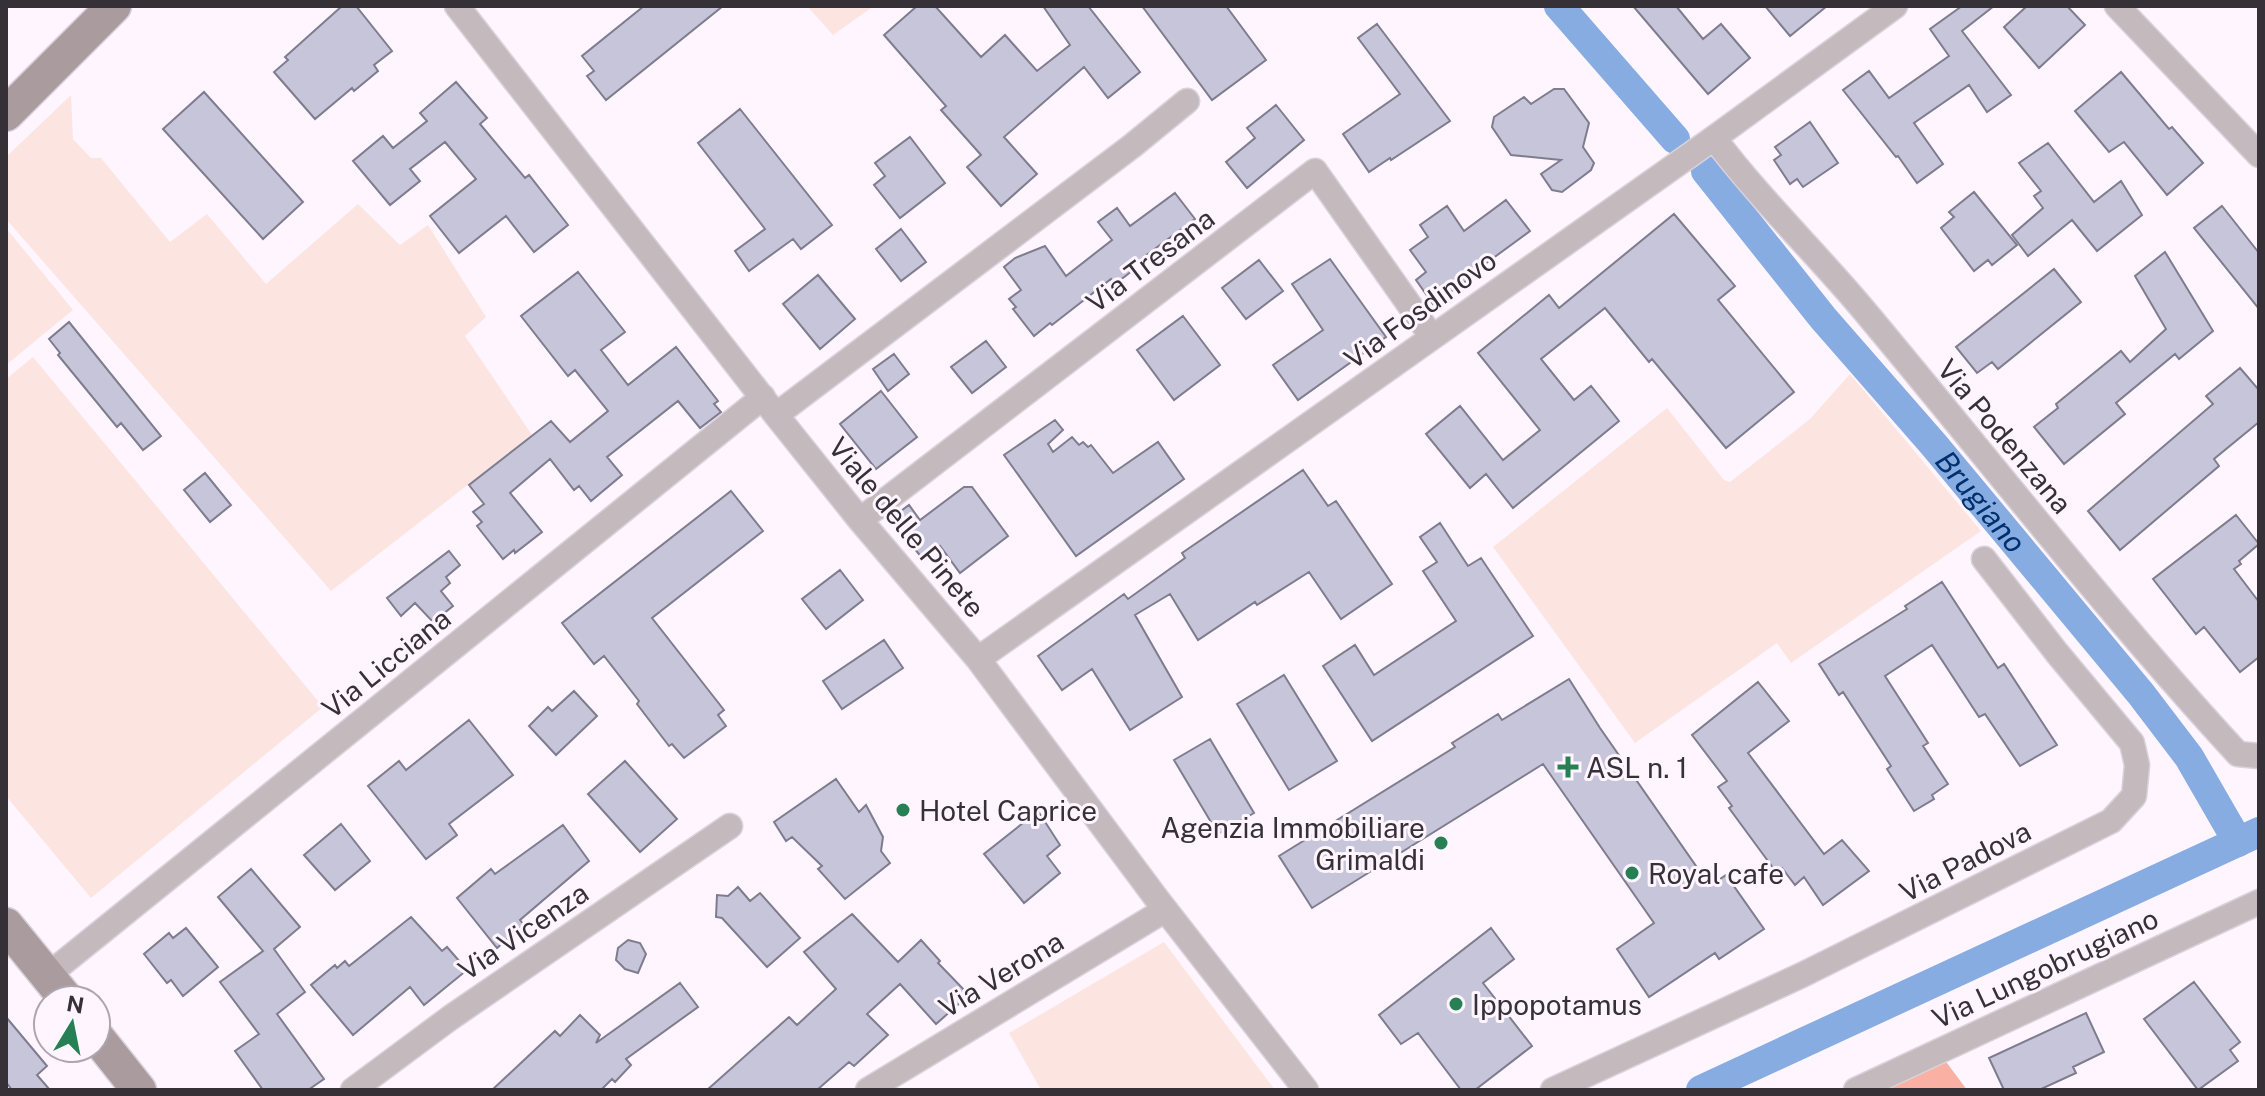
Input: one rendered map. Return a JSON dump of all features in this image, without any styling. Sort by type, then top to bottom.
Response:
[{"type":"main road","points":[[6,114],[114,6]]},
{"type":"main road","points":[[6,925],[55,984]]},
{"type":"main road","points":[[112,1056],[139,1090]]},
{"type":"street","name":"Viale delle Pinete","points":[[457,6],[860,520],[978,659],[1165,910],[1306,1090]]},
{"type":"street","name":"Via Fosdinovo","points":[[978,659],[1714,138],[1895,6]]},
{"type":"street","points":[[2117,6],[2259,155]]},
{"type":"street","name":"Via Licciana","points":[[63,984],[770,406],[1132,146],[1187,101]]},
{"type":"street","name":"Via Podenzana","points":[[1714,138],[1861,307],[2187,699],[2238,754],[2259,756]]},
{"type":"street","name":"Via Tresana","points":[[860,520],[1315,171],[1432,337]]},
{"type":"street","name":"Via Padova","points":[[1553,1090],[1802,975],[2111,821],[2134,796],[2137,765],[2132,743],[1984,559]]},
{"type":"street","name":"Via Vicenza","points":[[353,1090],[450,1018],[730,826]]},
{"type":"street","name":"Via Lungobrugiano","points":[[1856,1090],[2259,902]]},
{"type":"street","name":"Via Verona","points":[[868,1090],[1165,910]]},
{"type":"shaded area","points":[[807,6],[874,6],[833,35]]},
{"type":"shaded area","points":[[71,95],[73,139],[91,158],[101,158],[170,242],[207,214],[266,284],[358,204],[400,245],[428,225],[486,317],[465,336],[532,435],[331,591],[6,219],[6,157]]},
{"type":"shaded area","points":[[6,228],[73,310],[6,365]]},
{"type":"shaded area","points":[[33,357],[323,707],[91,898],[6,796],[6,379]]},
{"type":"shaded area","points":[[1850,374],[1981,531],[1791,663],[1777,643],[1635,743],[1493,547],[1667,408],[1724,480],[1730,482],[1810,419]]},
{"type":"shaded area","points":[[1164,942],[1275,1090],[1041,1090],[1009,1033]]},
{"type":"shaded area","points":[[1944,1059],[1967,1090],[1877,1090]]},
{"type":"building","points":[[342,6],[356,6],[392,51],[374,65],[378,71],[315,119],[274,72],[288,60],[285,57]]},
{"type":"building","points":[[644,6],[723,6],[606,100],[587,76],[594,71],[582,56]]},
{"type":"building","points":[[917,6],[935,6],[981,57],[1005,35],[1037,71],[1070,45],[1043,6],[1088,6],[1140,72],[1108,98],[1084,67],[1004,137],[1037,174],[1001,206],[967,167],[981,155],[941,110],[946,106],[884,35]]},
{"type":"building","points":[[1142,6],[1226,6],[1266,60],[1212,100]]},
{"type":"building","points":[[1633,6],[1676,6],[1703,39],[1721,24],[1750,58],[1708,94]]},
{"type":"building","points":[[1765,6],[1827,6],[1790,36]]},
{"type":"building","points":[[1962,6],[1994,6],[1962,31],[2011,95],[1987,112],[1969,85],[1914,123],[1943,164],[1917,183],[1843,90],[1869,71],[1889,98],[1949,56],[1930,29]]},
{"type":"building","points":[[2027,6],[2067,6],[2085,25],[2039,68],[2004,27]]},
{"type":"building","points":[[1377,24],[1450,121],[1369,172],[1343,134],[1400,94],[1358,38]]},
{"type":"building","points":[[2121,72],[2169,129],[2172,127],[2203,163],[2167,195],[2124,142],[2109,152],[2075,111]]},
{"type":"building","points":[[456,82],[487,118],[480,124],[525,178],[529,175],[568,225],[534,252],[506,216],[459,253],[430,216],[476,179],[445,142],[410,169],[420,181],[390,205],[353,161],[383,136],[393,148],[427,121],[420,113]]},
{"type":"building","points":[[1554,89],[1564,89],[1589,123],[1583,147],[1594,163],[1591,170],[1562,192],[1552,190],[1541,174],[1561,160],[1511,155],[1492,127],[1494,117],[1524,97],[1531,104]]},
{"type":"building","points":[[204,92],[303,202],[263,239],[163,129]]},
{"type":"building","points":[[1276,105],[1304,140],[1247,188],[1226,162],[1255,138],[1247,128]]},
{"type":"building","points":[[740,109],[832,225],[801,249],[793,239],[749,271],[735,251],[765,229],[698,143]]},
{"type":"building","points":[[1810,122],[1838,163],[1803,187],[1797,179],[1790,184],[1774,160],[1781,155],[1775,147]]},
{"type":"building","points":[[910,137],[945,183],[900,218],[874,185],[885,176],[875,163]]},
{"type":"building","points":[[2048,143],[2094,202],[2121,181],[2142,215],[2097,251],[2072,220],[2028,256],[2012,235],[2043,208],[2034,196],[2041,191],[2019,163]]},
{"type":"building","points":[[1974,192],[2017,245],[1992,265],[1988,260],[1974,271],[1941,228],[1954,217],[1949,212]]},
{"type":"building","points":[[1175,193],[1195,219],[1129,268],[1132,271],[1115,284],[1111,279],[1034,336],[1013,309],[1016,307],[1009,299],[1021,290],[1004,267],[1015,258],[1045,246],[1066,276],[1112,240],[1098,222],[1117,208],[1130,226]]},
{"type":"building","points":[[1506,200],[1530,231],[1433,304],[1416,280],[1426,272],[1410,250],[1428,237],[1420,225],[1447,206],[1464,231]]},
{"type":"building","points":[[2222,206],[2259,253],[2259,309],[2194,228]]},
{"type":"building","points":[[1674,214],[1735,286],[1718,300],[1794,392],[1726,448],[1605,308],[1541,359],[1574,400],[1591,386],[1619,421],[1513,508],[1486,474],[1470,488],[1426,434],[1460,406],[1503,460],[1540,430],[1478,353],[1549,295],[1559,308]]},
{"type":"building","points":[[901,229],[926,262],[901,281],[876,249]]},
{"type":"building","points":[[2165,252],[2213,331],[2179,359],[2175,354],[2116,403],[2125,414],[2064,464],[2034,427],[2058,408],[2056,404],[2121,351],[2130,362],[2166,329],[2135,276]]},
{"type":"building","points":[[1330,259],[1386,337],[1298,400],[1273,365],[1323,330],[1292,284]]},
{"type":"building","points":[[1259,260],[1283,291],[1246,319],[1222,288]]},
{"type":"building","points":[[2054,269],[2081,302],[1998,369],[1992,362],[1977,373],[1956,347]]},
{"type":"building","points":[[578,272],[625,332],[601,350],[628,385],[676,347],[718,401],[714,404],[721,412],[700,428],[678,401],[607,457],[622,475],[591,501],[579,486],[574,490],[550,459],[510,493],[542,532],[503,559],[477,526],[482,522],[473,512],[484,504],[469,485],[551,421],[570,442],[608,411],[575,370],[568,376],[521,316]]},
{"type":"building","points":[[818,275],[855,319],[820,349],[783,304]]},
{"type":"building","points":[[1183,316],[1220,365],[1174,400],[1137,350]]},
{"type":"building","points":[[69,322],[161,436],[143,450],[121,423],[117,427],[58,355],[60,353],[49,339]]},
{"type":"building","points":[[986,341],[1006,367],[972,393],[951,367]]},
{"type":"building","points":[[894,354],[909,374],[888,391],[873,369]]},
{"type":"building","points":[[2240,368],[2259,390],[2259,422],[2214,459],[2219,466],[2120,550],[2088,511],[2213,404],[2206,396]]},
{"type":"building","points":[[881,391],[917,437],[876,469],[840,424]]},
{"type":"building","points":[[1055,420],[1063,430],[1048,444],[1053,452],[1072,437],[1079,445],[1083,442],[1088,447],[1091,445],[1113,473],[1158,442],[1184,479],[1076,556],[1004,455]]},
{"type":"building","points":[[1303,470],[1328,506],[1336,501],[1392,584],[1341,619],[1309,572],[1257,605],[1255,602],[1198,640],[1170,594],[1135,615],[1182,697],[1130,730],[1092,669],[1062,690],[1038,656],[1124,594],[1128,599],[1185,558],[1182,553]]},
{"type":"building","points":[[205,473],[231,505],[210,522],[184,490]]},
{"type":"building","points":[[964,487],[972,487],[1008,536],[960,573],[940,546],[923,559],[890,519],[909,505],[920,520]]},
{"type":"building","points":[[731,491],[763,531],[652,618],[724,710],[718,715],[726,726],[684,758],[672,744],[669,746],[604,656],[594,664],[562,623]]},
{"type":"building","points":[[2236,515],[2259,544],[2234,569],[2259,602],[2259,657],[2240,672],[2204,627],[2196,634],[2153,579]]},
{"type":"building","points":[[1440,523],[1468,566],[1481,558],[1533,636],[1372,741],[1323,666],[1355,645],[1374,675],[1456,621],[1423,571],[1437,562],[1420,537]]},
{"type":"building","points":[[449,551],[460,565],[446,577],[450,583],[441,591],[453,606],[433,622],[415,603],[401,616],[387,598]]},
{"type":"building","points":[[840,570],[863,600],[826,629],[802,599]]},
{"type":"building","points":[[1942,582],[1998,668],[2004,664],[2057,745],[2020,766],[1985,714],[1979,717],[1932,645],[1885,676],[1928,743],[1923,746],[1948,784],[1932,795],[1934,799],[1914,811],[1887,769],[1891,766],[1843,692],[1839,695],[1819,664],[1907,609],[1905,606]]},
{"type":"building","points":[[884,640],[903,668],[842,709],[823,681]]},
{"type":"building","points":[[1284,675],[1337,761],[1289,790],[1237,704]]},
{"type":"building","points":[[1569,679],[1710,886],[1726,875],[1764,929],[1719,959],[1715,953],[1649,997],[1617,949],[1654,923],[1543,764],[1312,908],[1279,856],[1455,747],[1452,743],[1498,714],[1502,720]]},
{"type":"building","points":[[1758,682],[1789,721],[1748,753],[1824,854],[1842,840],[1869,871],[1823,905],[1804,877],[1795,885],[1782,868],[1776,872],[1729,808],[1732,806],[1718,787],[1727,781],[1692,735]]},
{"type":"building","points":[[574,691],[597,716],[556,755],[529,726],[548,707],[552,711]]},
{"type":"building","points":[[469,720],[513,775],[449,824],[457,835],[426,859],[368,786],[399,761],[406,770]]},
{"type":"building","points":[[1210,739],[1254,813],[1218,834],[1174,760]]},
{"type":"building","points":[[625,761],[677,819],[640,852],[588,794]]},
{"type":"building","points":[[836,779],[859,812],[866,805],[883,837],[881,851],[890,863],[845,899],[818,869],[822,866],[792,837],[786,841],[774,822]]},
{"type":"building","points":[[1038,811],[1060,845],[1047,856],[1060,873],[1024,903],[984,854]]},
{"type":"building","points":[[341,824],[370,861],[335,890],[304,855]]},
{"type":"building","points":[[563,825],[589,861],[520,920],[524,925],[497,948],[457,898],[491,869],[495,874]]},
{"type":"building","points":[[251,869],[300,927],[274,949],[305,992],[277,1014],[324,1079],[308,1090],[263,1090],[235,1051],[259,1034],[220,982],[263,951],[218,897]]},
{"type":"building","points":[[738,887],[750,901],[760,893],[800,938],[767,967],[722,918],[716,917],[717,895],[728,896]]},
{"type":"building","points":[[852,914],[898,962],[921,940],[969,995],[936,1024],[900,984],[867,1014],[888,1035],[854,1066],[849,1062],[817,1090],[707,1090],[789,1017],[797,1025],[836,989],[804,952]]},
{"type":"building","points":[[411,917],[442,951],[447,947],[467,970],[424,1005],[410,987],[353,1035],[311,985],[335,965],[337,968],[345,961],[349,966]]},
{"type":"building","points":[[186,928],[218,967],[183,996],[171,980],[167,983],[144,954],[169,933],[173,938]]},
{"type":"building","points":[[1491,928],[1514,959],[1483,983],[1532,1046],[1475,1090],[1461,1090],[1418,1033],[1401,1044],[1379,1015]]},
{"type":"building","points":[[628,940],[640,943],[646,954],[638,973],[625,969],[616,960],[618,948]]},
{"type":"building","points":[[2194,982],[2240,1042],[2230,1050],[2238,1061],[2198,1090],[2144,1019]]},
{"type":"building","points":[[680,983],[698,1007],[626,1059],[631,1065],[615,1082],[612,1079],[601,1090],[492,1090],[555,1031],[560,1036],[580,1015],[600,1035],[596,1043]]},
{"type":"building","points":[[2086,1013],[2104,1052],[2073,1067],[2076,1073],[2039,1090],[2004,1090],[1989,1058]]},
{"type":"building","points":[[6,1017],[32,1048],[32,1064],[47,1066],[37,1075],[50,1090],[12,1090],[6,1082]]},
{"type":"waterway","name":"Brugiano","points":[[1559,6],[1675,139]]},
{"type":"waterway","name":"Brugiano","points":[[1706,171],[1823,318],[1934,445],[2141,694],[2189,757],[2238,842]]},
{"type":"waterway","name":"Brugiano","points":[[1701,1090],[2259,832]]},
{"type":"place","name":"ASL n. 1","points":[[1568,767]]},
{"type":"place","name":"Hotel Caprice","points":[[903,810]]},
{"type":"place","name":"Agenzia Immobiliare Grimaldi","points":[[1441,843]]},
{"type":"place","name":"Royal cafe","points":[[1632,873]]},
{"type":"place","name":"Ippopotamus","points":[[1456,1004]]}]
